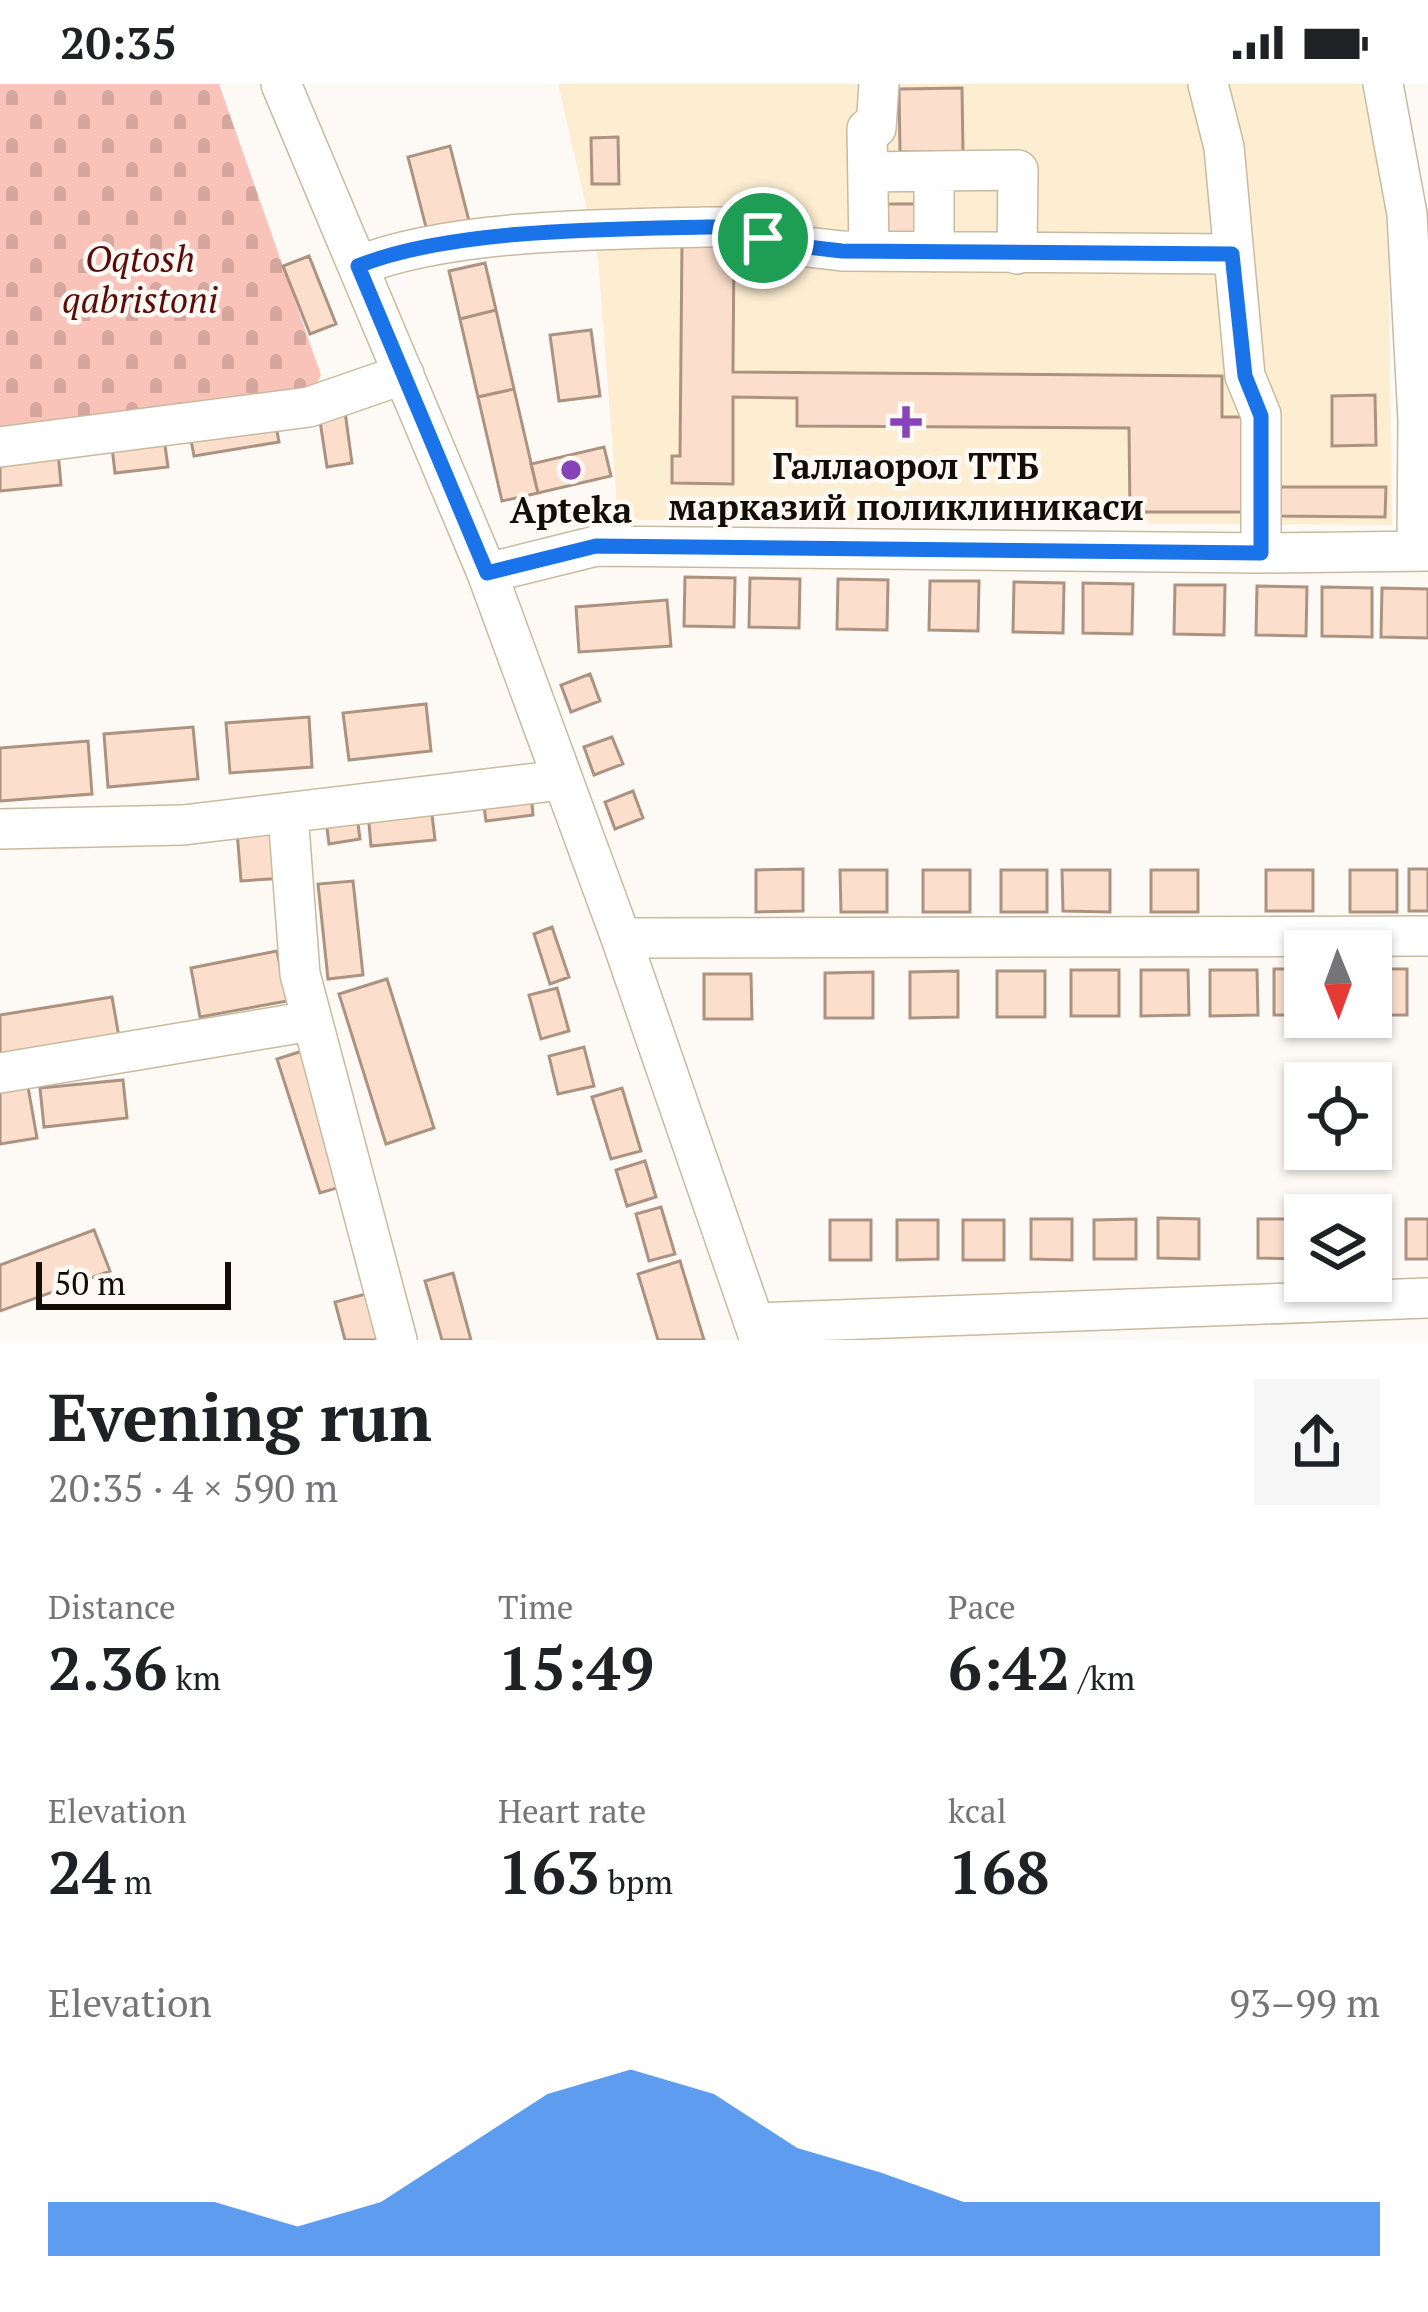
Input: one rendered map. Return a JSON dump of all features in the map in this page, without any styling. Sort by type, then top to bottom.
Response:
[{"type":"street","points":[[281,84],[487,573],[621,938],[757,1332],[1428,1298]]},
{"type":"street","points":[[869,251],[867,129],[875,128],[878,84]]},
{"type":"street","points":[[1208,84],[1224,147],[1245,376],[1261,416],[1261,553]]},
{"type":"street","points":[[487,573],[596,546],[1422,551],[1418,213],[1383,84]]},
{"type":"street","points":[[868,172],[1018,170],[1017,254]]},
{"type":"street","points":[[934,171],[934,252]]},
{"type":"street","points":[[358,266],[395,252],[454,244],[649,228],[741,227],[790,245],[869,251],[1232,254]]},
{"type":"street","points":[[0,447],[309,407],[404,374]]},
{"type":"street","points":[[0,829],[183,825],[562,780]]},
{"type":"street","points":[[288,812],[300,974],[397,1340]]},
{"type":"street","points":[[621,938],[1428,936]]},
{"type":"street","points":[[0,1073],[310,1021]]},
{"type":"shaded area","points":[[558,84],[1361,84],[1388,212],[1392,525],[618,520],[598,258]]},
{"type":"green space","name":"Oqtosh qabristoni","points":[[0,84],[219,84],[321,375],[310,397],[0,445]]},
{"type":"building","points":[[962,88],[963,152],[900,152],[899,89]]},
{"type":"building","points":[[618,137],[619,184],[592,184],[591,138]]},
{"type":"building","points":[[450,146],[469,221],[427,231],[408,157]]},
{"type":"building","points":[[879,204],[918,204],[918,236],[879,236]]},
{"type":"building","points":[[682,243],[734,243],[733,372],[1222,376],[1222,417],[1243,417],[1244,512],[1130,512],[1129,428],[797,426],[797,398],[733,397],[733,484],[672,483],[672,456],[680,456]]},
{"type":"building","points":[[309,256],[336,324],[310,334],[283,266]]},
{"type":"building","points":[[485,263],[496,310],[460,319],[449,271]]},
{"type":"building","points":[[496,310],[514,389],[478,397],[460,319]]},
{"type":"building","points":[[591,330],[600,396],[559,401],[550,335]]},
{"type":"building","points":[[514,389],[538,493],[502,501],[478,397]]},
{"type":"building","points":[[1375,395],[1376,445],[1332,446],[1332,396]]},
{"type":"building","points":[[344,404],[352,463],[327,467],[318,408]]},
{"type":"building","points":[[274,415],[279,442],[194,456],[189,429]]},
{"type":"building","points":[[163,431],[168,467],[115,473],[111,438]]},
{"type":"building","name":"Apteka","points":[[604,447],[611,476],[538,493],[531,464]]},
{"type":"building","points":[[58,451],[61,485],[0,491],[0,456]]},
{"type":"building","points":[[1276,487],[1386,487],[1385,517],[1276,516]]},
{"type":"building","points":[[685,577],[735,578],[734,627],[684,626]]},
{"type":"building","points":[[750,578],[800,579],[799,628],[749,627]]},
{"type":"building","points":[[838,579],[888,580],[887,630],[837,629]]},
{"type":"building","points":[[930,581],[979,581],[978,631],[929,630]]},
{"type":"building","points":[[1014,582],[1064,583],[1063,633],[1013,632]]},
{"type":"building","points":[[1083,583],[1133,584],[1132,634],[1083,633]]},
{"type":"building","points":[[1175,585],[1225,585],[1224,635],[1174,634]]},
{"type":"building","points":[[1257,586],[1307,587],[1306,636],[1256,635]]},
{"type":"building","points":[[1322,587],[1372,588],[1372,637],[1322,636]]},
{"type":"building","points":[[1382,588],[1428,589],[1428,638],[1381,637]]},
{"type":"building","points":[[667,600],[671,646],[579,652],[576,607]]},
{"type":"building","points":[[590,674],[600,701],[571,712],[561,685]]},
{"type":"building","points":[[426,704],[431,751],[349,760],[343,713]]},
{"type":"building","points":[[309,717],[312,767],[230,773],[226,723]]},
{"type":"building","points":[[193,727],[198,779],[108,787],[104,734]]},
{"type":"building","points":[[612,737],[623,764],[594,775],[584,747]]},
{"type":"building","points":[[88,741],[92,794],[0,801],[0,748]]},
{"type":"building","points":[[633,791],[643,818],[615,829],[605,802]]},
{"type":"building","points":[[531,793],[533,815],[486,821],[483,799]]},
{"type":"building","points":[[431,806],[435,840],[371,846],[368,813]]},
{"type":"building","points":[[356,808],[360,839],[329,844],[325,812]]},
{"type":"building","points":[[282,828],[285,878],[241,881],[237,831]]},
{"type":"building","points":[[803,869],[803,911],[756,912],[756,870]]},
{"type":"building","points":[[1409,869],[1428,869],[1428,911],[1409,911]]},
{"type":"building","points":[[840,870],[887,870],[887,912],[841,912]]},
{"type":"building","points":[[923,870],[970,870],[970,912],[923,912]]},
{"type":"building","points":[[1001,870],[1047,870],[1047,912],[1001,912]]},
{"type":"building","points":[[1062,870],[1110,870],[1110,912],[1063,911]]},
{"type":"building","points":[[1151,870],[1198,870],[1198,912],[1151,912]]},
{"type":"building","points":[[1266,870],[1313,870],[1313,911],[1266,911]]},
{"type":"building","points":[[1350,870],[1397,870],[1397,912],[1350,912]]},
{"type":"building","points":[[353,881],[363,975],[328,979],[318,884]]},
{"type":"building","points":[[552,927],[569,977],[550,984],[534,934]]},
{"type":"building","points":[[277,951],[287,1001],[200,1017],[191,968]]},
{"type":"building","points":[[1274,969],[1284,969],[1284,1015],[1274,1015]]},
{"type":"building","points":[[1392,969],[1407,969],[1407,1015],[1392,1015]]},
{"type":"building","points":[[1071,970],[1119,970],[1119,1016],[1071,1016]]},
{"type":"building","points":[[1141,970],[1188,970],[1189,1015],[1141,1016]]},
{"type":"building","points":[[1210,970],[1257,970],[1258,1015],[1210,1016]]},
{"type":"building","points":[[958,971],[958,1017],[910,1018],[910,972]]},
{"type":"building","points":[[997,971],[1045,971],[1045,1017],[997,1017]]},
{"type":"building","points":[[873,972],[873,1018],[825,1018],[825,973]]},
{"type":"building","points":[[704,974],[751,974],[752,1019],[704,1019]]},
{"type":"building","points":[[387,979],[434,1128],[386,1144],[339,994]]},
{"type":"building","points":[[557,988],[569,1031],[541,1039],[529,995]]},
{"type":"building","points":[[112,997],[119,1037],[0,1057],[0,1015]]},
{"type":"building","points":[[315,1047],[357,1182],[320,1193],[277,1059]]},
{"type":"building","points":[[584,1047],[594,1086],[558,1094],[549,1056]]},
{"type":"building","points":[[123,1080],[127,1118],[44,1127],[40,1088]]},
{"type":"building","points":[[28,1087],[37,1138],[0,1144],[0,1092]]},
{"type":"building","points":[[622,1088],[641,1151],[611,1159],[592,1097]]},
{"type":"building","points":[[645,1161],[656,1197],[627,1206],[616,1170]]},
{"type":"building","points":[[661,1207],[675,1254],[649,1261],[636,1214]]},
{"type":"building","points":[[1158,1218],[1199,1219],[1199,1259],[1158,1258]]},
{"type":"building","points":[[1031,1219],[1072,1219],[1072,1260],[1031,1259]]},
{"type":"building","points":[[1136,1219],[1136,1259],[1094,1259],[1094,1220]]},
{"type":"building","points":[[1258,1219],[1284,1219],[1284,1259],[1258,1258]]},
{"type":"building","points":[[1406,1219],[1428,1219],[1428,1259],[1406,1259]]},
{"type":"building","points":[[830,1220],[871,1220],[871,1260],[830,1260]]},
{"type":"building","points":[[897,1220],[938,1220],[938,1259],[897,1260]]},
{"type":"building","points":[[963,1220],[1004,1220],[1004,1260],[963,1260]]},
{"type":"building","points":[[94,1230],[110,1271],[0,1311],[0,1265]]},
{"type":"building","points":[[680,1261],[704,1340],[658,1340],[638,1274]]},
{"type":"building","points":[[453,1273],[471,1340],[442,1340],[425,1281]]},
{"type":"building","points":[[385,1289],[398,1340],[345,1340],[335,1302]]},
{"type":"place","name":"Галлаорол ТТБ марказий поликлиникаси","points":[[906,422]]},
{"type":"place","name":"Apteka","points":[[571,470]]},
{"type":"route","points":[[741,227],[763,238],[842,251],[1232,254],[1245,376],[1261,416],[1261,553],[596,546],[487,573],[358,266],[395,252],[517,237],[741,227]]}]
